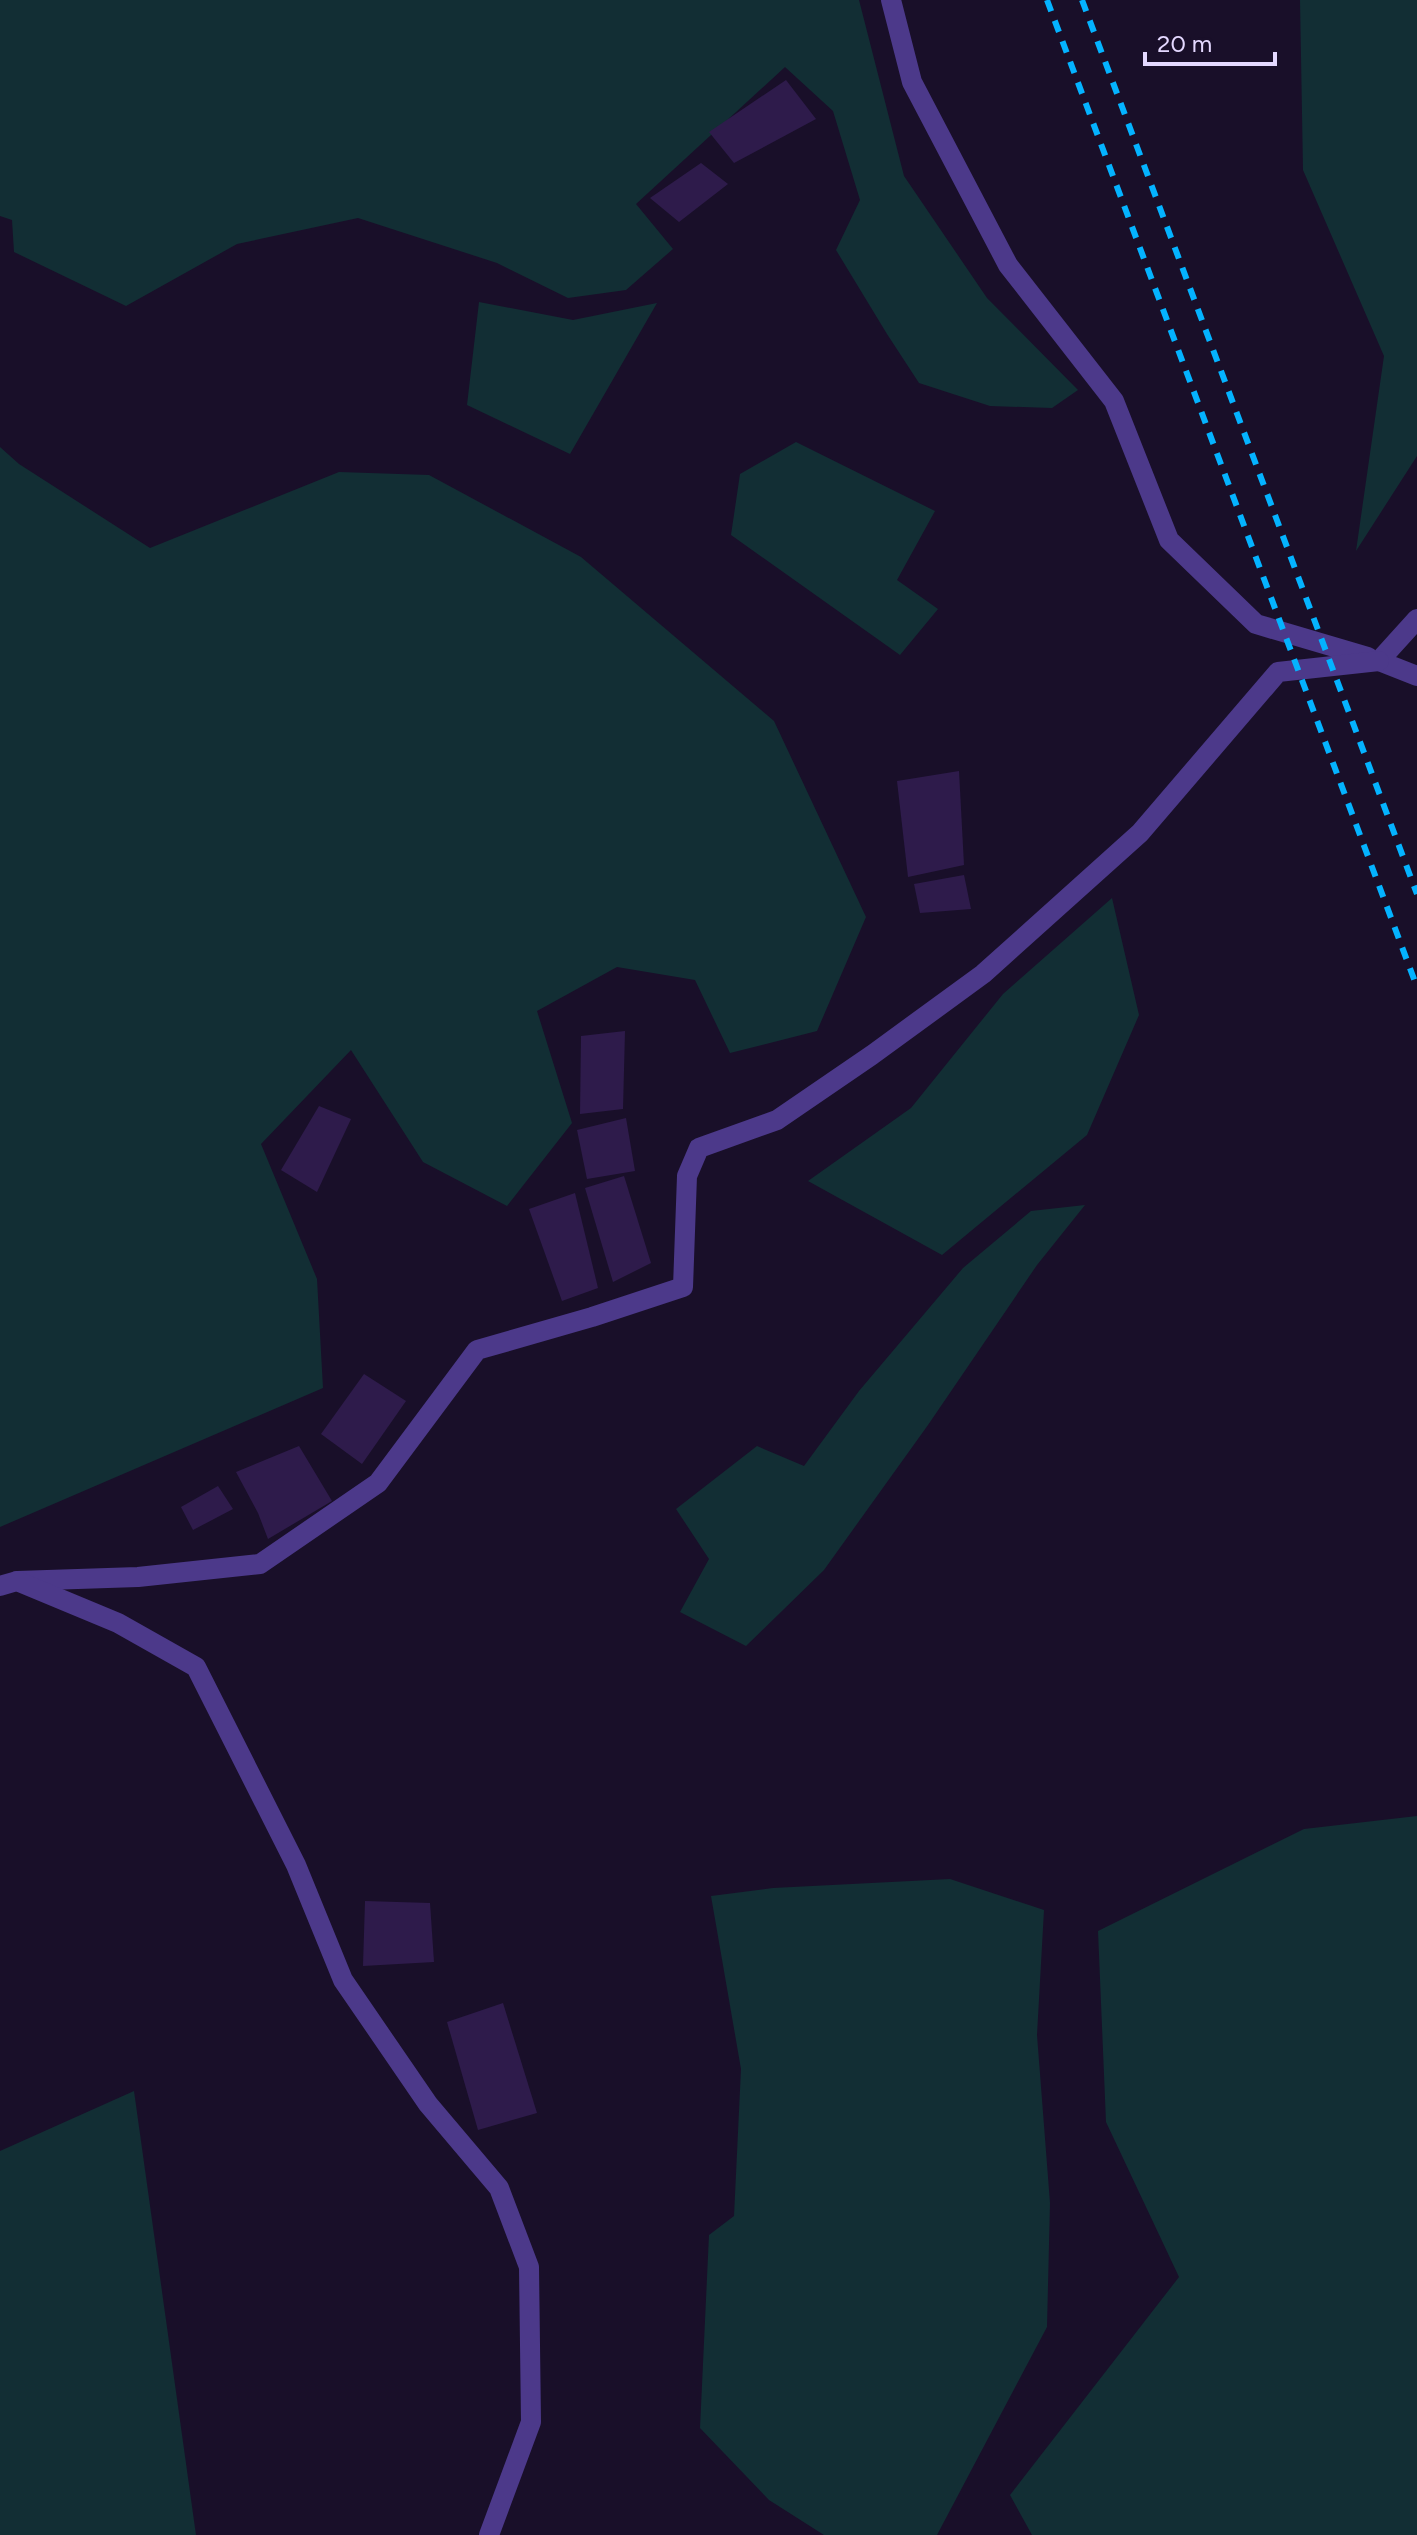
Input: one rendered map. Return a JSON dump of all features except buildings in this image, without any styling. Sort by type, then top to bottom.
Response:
[{"type":"street","points":[[891,0],[912,82],[1008,265],[1114,401],[1169,540],[1256,624],[1379,661],[1417,676]]},
{"type":"street","points":[[8,1584],[138,1577],[260,1564],[378,1483],[477,1350],[683,1287],[687,1176],[699,1148],[777,1120],[983,974],[1140,833],[1278,672],[1379,661],[1417,619]]},
{"type":"street","points":[[8,1584],[118,1623],[196,1667],[296,1865],[343,1980],[428,2104],[499,2188],[529,2267],[531,2422],[489,2535]]},
{"type":"green space","points":[[0,0],[859,0],[904,176],[987,298],[1078,390],[1052,408],[990,406],[919,383],[836,250],[860,200],[833,111],[785,67],[636,204],[673,249],[626,290],[568,298],[497,263],[358,218],[237,244],[126,306],[14,252],[12,220],[0,216]]},
{"type":"green space","points":[[1300,0],[1417,0],[1417,456],[1356,551],[1384,356],[1303,170]]},
{"type":"green space","points":[[479,302],[573,320],[657,303],[570,454],[467,405]]},
{"type":"green space","points":[[796,442],[935,511],[897,580],[938,609],[900,655],[731,535],[740,474]]},
{"type":"green space","points":[[0,447],[19,464],[150,548],[339,472],[429,475],[581,557],[774,721],[866,917],[817,1031],[730,1053],[695,980],[617,967],[537,1011],[572,1123],[507,1206],[423,1162],[351,1050],[261,1144],[317,1279],[323,1388],[0,1527]]},
{"type":"green space","points":[[1112,898],[1139,1015],[1087,1135],[942,1255],[808,1181],[911,1108],[1003,994]]},
{"type":"green space","points":[[1085,1205],[1037,1265],[824,1570],[746,1646],[680,1612],[709,1559],[676,1509],[757,1446],[804,1466],[859,1391],[963,1268],[1031,1211]]},
{"type":"green space","points":[[1417,1816],[1417,2535],[1032,2535],[1010,2495],[1179,2277],[1106,2122],[1098,1931],[1304,1829]]},
{"type":"green space","points":[[950,1879],[1044,1910],[1037,2035],[1050,2203],[1047,2327],[937,2535],[824,2535],[769,2500],[700,2428],[709,2235],[734,2216],[741,2069],[711,1896],[773,1888]]},
{"type":"green space","points":[[134,2091],[196,2535],[0,2535],[0,2151]]},
{"type":"railway","points":[[1047,0],[1417,987]]},
{"type":"railway","points":[[1082,0],[1417,894]]}]
